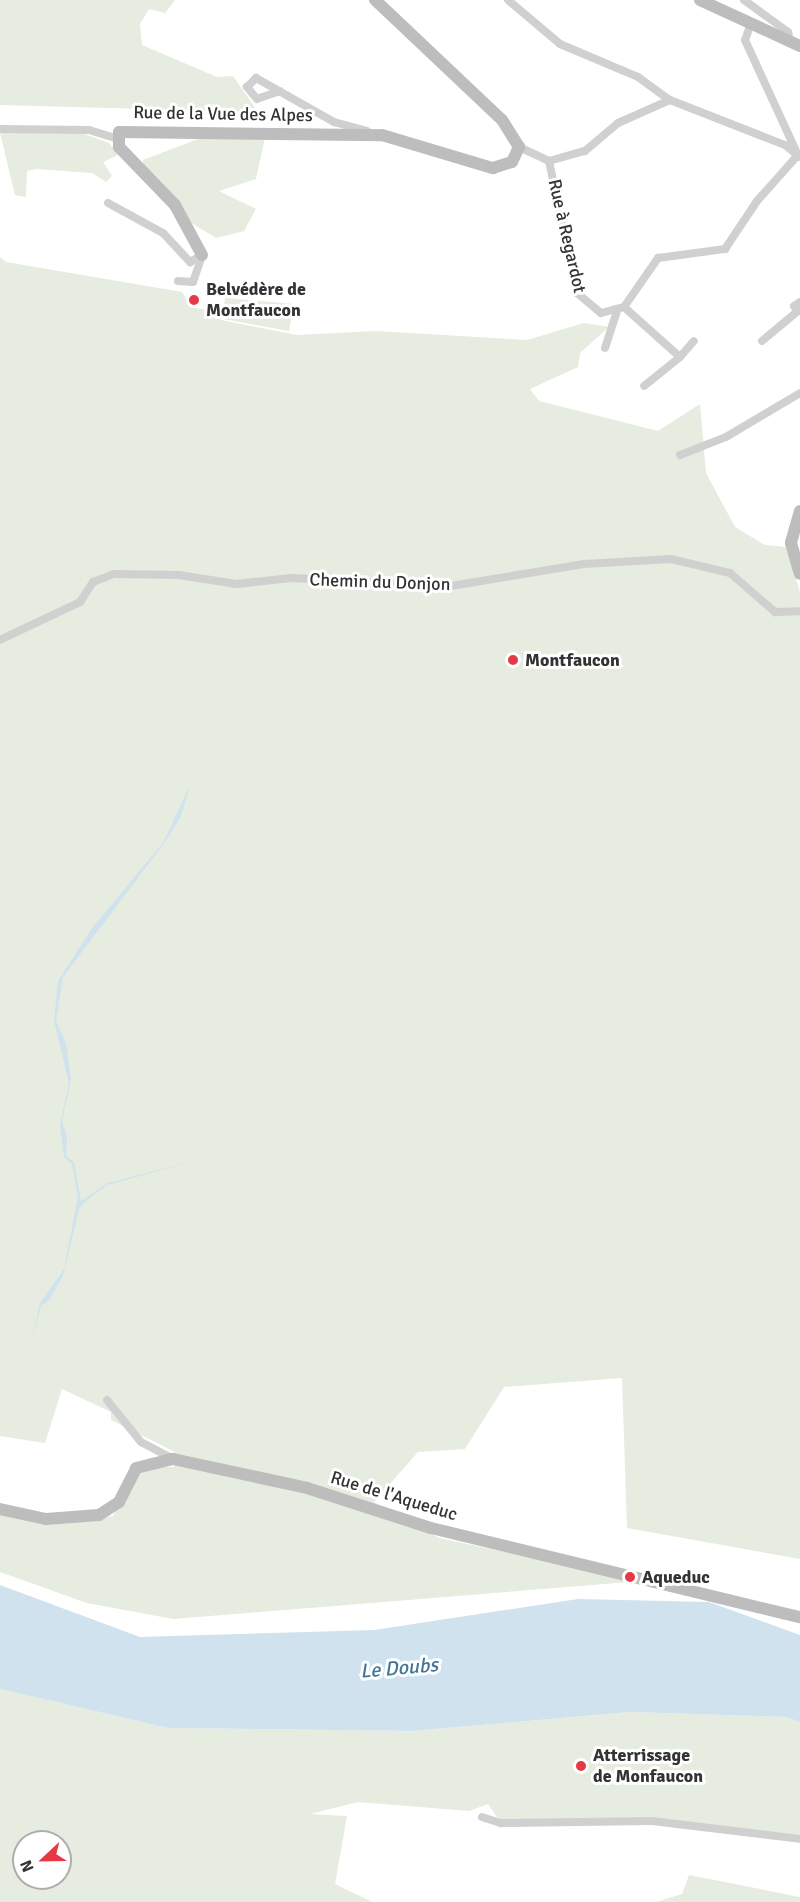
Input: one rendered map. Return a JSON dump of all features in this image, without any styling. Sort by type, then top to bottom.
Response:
[{"type":"street","points":[[375,0],[502,120],[519,147],[549,161],[585,151],[618,123],[670,100]]},
{"type":"street","points":[[508,0],[560,45],[638,77],[670,100],[729,121],[799,156]]},
{"type":"street","points":[[700,0],[795,43]]},
{"type":"street","points":[[744,0],[788,32],[795,43]]},
{"type":"street","points":[[751,23],[745,40],[799,156]]},
{"type":"street","name":"Rue de la Vue des Alpes","points":[[280,91],[334,122],[492,168],[512,162],[519,147]]},
{"type":"street","points":[[0,129],[89,130],[116,138]]},
{"type":"street","name":"Rue de la Vue des Alpes","points":[[202,255],[180,212],[116,138],[126,129],[382,135]]},
{"type":"street","points":[[605,348],[620,309],[658,258],[725,249],[757,201],[799,156]]},
{"type":"street","name":"Rue à Regardot","points":[[549,161],[577,293],[601,313],[620,309]]},
{"type":"street","points":[[108,203],[163,233],[190,262],[202,255]]},
{"type":"street","points":[[178,281],[193,282],[202,255]]},
{"type":"street","points":[[762,341],[798,311],[794,306],[800,302]]},
{"type":"street","points":[[620,309],[680,357]]},
{"type":"street","points":[[644,386],[680,357],[694,341]]},
{"type":"street","points":[[680,455],[726,438],[800,393]]},
{"type":"street","points":[[800,511],[791,543],[800,574]]},
{"type":"street","name":"Chemin du Donjon","points":[[0,640],[80,602],[93,582],[114,574],[179,575],[236,584],[292,578],[451,586],[584,564],[670,559],[730,573],[776,612],[800,611]]},
{"type":"street","points":[[107,1400],[141,1442],[173,1459]]},
{"type":"street","name":"Rue de l'Aqueduc","points":[[0,1509],[46,1519],[99,1515],[119,1502],[136,1468],[173,1459],[307,1488],[431,1528],[800,1617]]},
{"type":"street","points":[[482,1817],[501,1823],[652,1821],[800,1839]]},
{"type":"shaded area","points":[[0,0],[175,0],[165,13],[149,9],[140,24],[142,45],[217,77],[233,76],[258,112],[0,105]]},
{"type":"shaded area","points":[[219,131],[266,133],[256,179],[219,191],[256,209],[244,231],[216,238],[185,219],[143,173],[143,160]]},
{"type":"shaded area","points":[[79,132],[109,143],[118,155],[103,162],[112,176],[106,182],[92,173],[36,169],[27,171],[26,197],[15,195],[0,133]]},
{"type":"shaded area","points":[[0,257],[6,262],[182,292],[191,307],[213,311],[221,320],[297,335],[376,331],[527,340],[584,323],[609,327],[580,353],[578,367],[530,389],[539,401],[658,431],[700,404],[706,473],[735,527],[765,545],[786,547],[800,592],[800,1559],[627,1528],[622,1378],[504,1387],[465,1449],[418,1452],[374,1502],[439,1538],[629,1578],[629,1582],[173,1619],[87,1603],[0,1572],[0,1512],[51,1525],[113,1516],[137,1474],[149,1467],[174,1467],[175,1452],[111,1420],[111,1412],[62,1389],[45,1443],[0,1436]]},
{"type":"shaded area","points":[[225,298],[294,304],[289,331],[223,319]]},
{"type":"shaded area","points":[[0,1689],[168,1728],[412,1731],[630,1712],[788,1717],[800,1722],[800,1839],[652,1821],[501,1823],[488,1804],[469,1811],[358,1802],[310,1814],[347,1816],[335,1884],[372,1902],[0,1902]]},
{"type":"shaded area","points":[[689,1875],[800,1897],[800,1902],[656,1902],[682,1894]]},
{"type":"water","points":[[190,785],[181,816],[165,842],[63,977],[56,1021],[66,1043],[71,1079],[62,1121],[67,1137],[66,1156],[74,1162],[81,1201],[108,1183],[209,1157],[107,1185],[86,1201],[79,1209],[63,1276],[49,1300],[41,1306],[32,1339],[40,1303],[64,1269],[78,1197],[72,1164],[64,1157],[60,1125],[69,1083],[54,1021],[58,981],[92,928],[163,843]]},
{"type":"water","name":"Le Doubs","points":[[0,1585],[140,1637],[374,1630],[578,1599],[709,1602],[800,1635],[800,1722],[787,1717],[630,1712],[412,1731],[168,1728],[0,1689]]},
{"type":"place","name":"Belvédère de Montfaucon","points":[[194,300]]},
{"type":"place","name":"Montfaucon","points":[[513,660]]},
{"type":"place","name":"Aqueduc","points":[[630,1577]]},
{"type":"place","name":"Atterrissage de Monfaucon","points":[[581,1766]]}]
